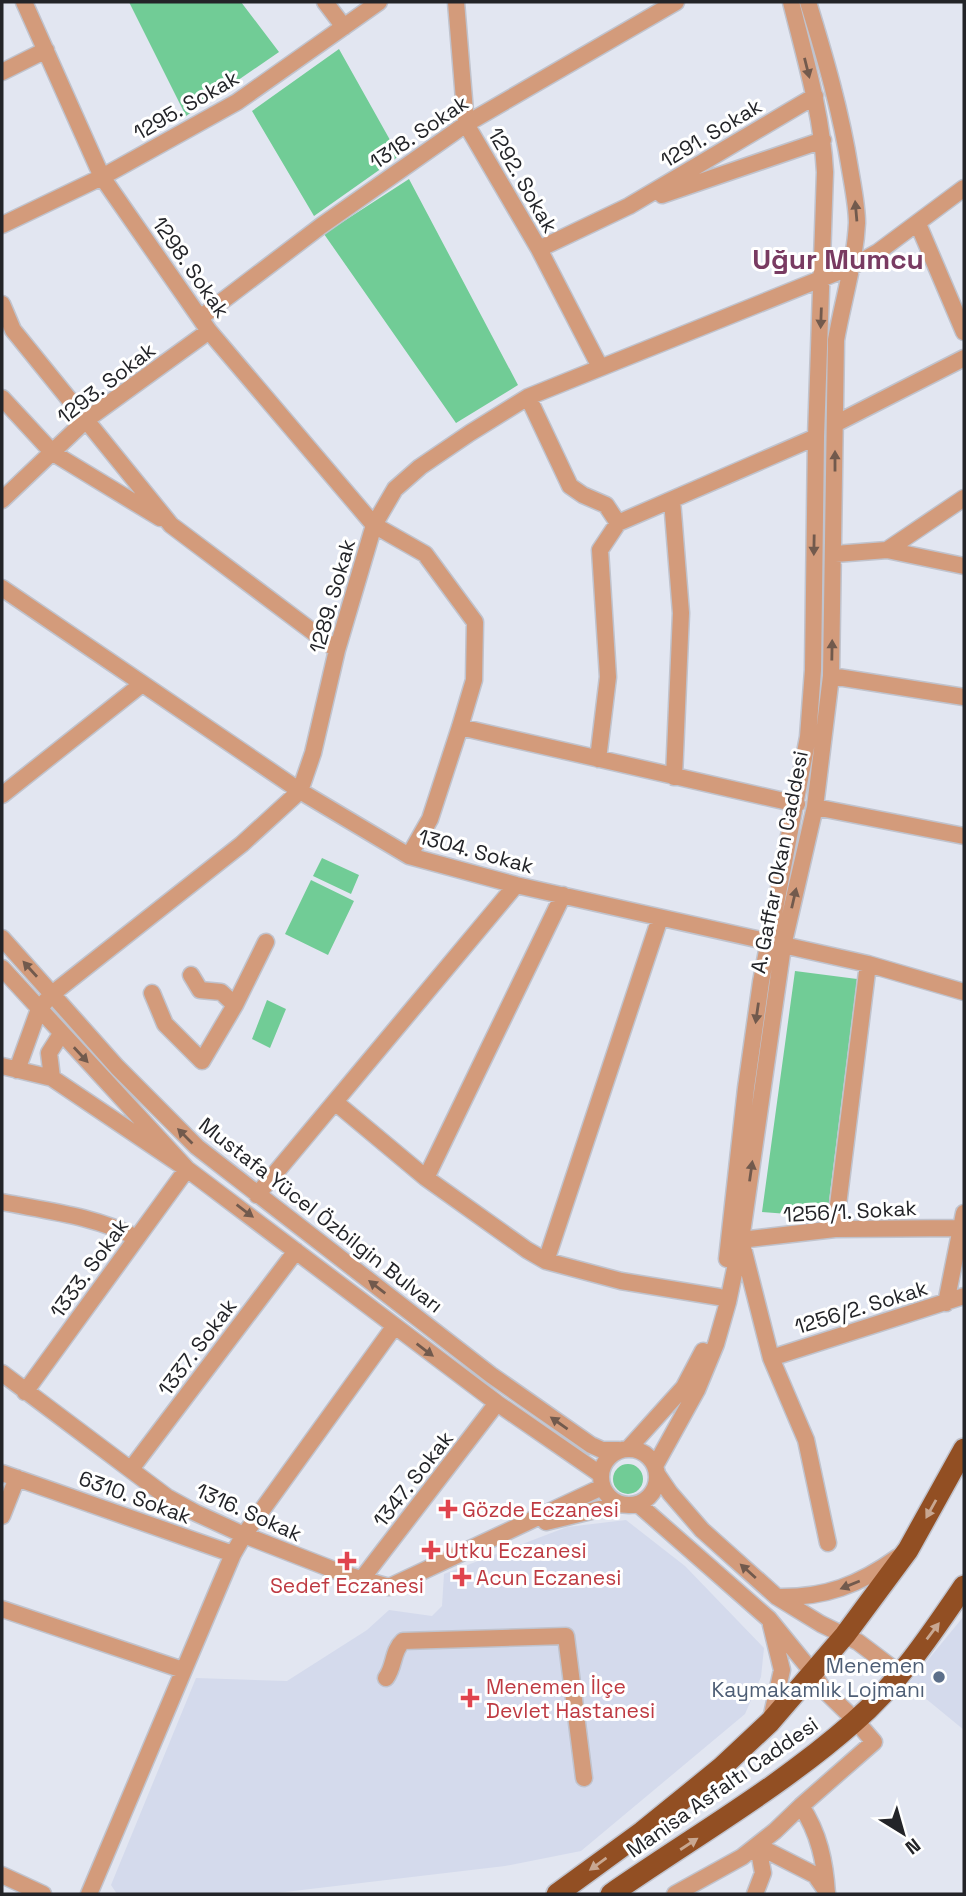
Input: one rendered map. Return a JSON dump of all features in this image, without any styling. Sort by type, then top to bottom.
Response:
[{"type":"highway","name":"Manisa Asfaltı Caddesi","points":[[555,1894],[642,1832],[722,1767],[770,1722],[845,1635],[908,1550],[964,1449]]},
{"type":"highway","name":"Manisa Asfaltı Caddesi","points":[[611,1894],[789,1775],[856,1721],[935,1629],[964,1586]]},
{"type":"street","name":"1298. Sokak","points":[[24,2],[102,177],[205,325],[374,525],[425,554],[475,622],[474,680],[430,819],[409,856]]},
{"type":"street","points":[[325,2],[344,27]]},
{"type":"street","name":"1295. Sokak","points":[[2,225],[102,177],[237,102],[379,2]]},
{"type":"street","name":"1292. Sokak","points":[[456,2],[466,124],[540,249],[600,367]]},
{"type":"street","name":"1318. Sokak","points":[[205,325],[321,226],[466,124],[676,2]]},
{"type":"street","name":"A. Gaffar Okan Caddesi","points":[[656,1470],[697,1390],[716,1344],[741,1240],[775,944],[808,737],[813,670],[816,437],[825,172],[823,140],[815,96],[791,2]]},
{"type":"street","name":"A. Gaffar Okan Caddesi","points":[[624,1450],[684,1387],[704,1350],[729,1253],[746,1088],[775,944],[815,807],[831,677],[835,554],[836,340],[844,294],[853,266],[857,220],[834,88],[808,2]]},
{"type":"street","points":[[2,72],[46,50]]},
{"type":"street","name":"1291. Sokak","points":[[540,249],[629,206],[815,96]]},
{"type":"street","name":"1291. Sokak","points":[[629,206],[823,140]]},
{"type":"street","points":[[853,266],[918,224],[964,188]]},
{"type":"street","points":[[918,224],[964,332]]},
{"type":"street","name":"1289. Sokak","points":[[300,791],[326,704],[337,650],[374,525],[395,489],[420,467],[528,397],[853,266]]},
{"type":"street","points":[[2,304],[13,330],[171,525]]},
{"type":"street","name":"1293. Sokak","points":[[2,500],[86,420],[205,325]]},
{"type":"street","points":[[835,424],[964,358]]},
{"type":"street","points":[[528,397],[570,486],[606,505],[618,523]]},
{"type":"street","points":[[2,398],[53,453],[171,525],[337,650]]},
{"type":"street","points":[[598,759],[608,677],[600,550],[618,523],[816,437]]},
{"type":"street","points":[[887,550],[964,498]]},
{"type":"street","points":[[672,500],[681,612],[674,777]]},
{"type":"street","points":[[835,554],[887,550],[964,566]]},
{"type":"street","name":"1304. Sokak","points":[[2,588],[300,791],[409,856],[516,885],[868,964],[964,992]]},
{"type":"street","points":[[831,677],[964,696]]},
{"type":"street","points":[[2,794],[142,684]]},
{"type":"street","points":[[460,727],[797,804]]},
{"type":"street","points":[[187,1169],[52,1078],[10,1068],[39,1009],[52,994],[242,844],[300,791]]},
{"type":"street","points":[[815,807],[964,836]]},
{"type":"street","points":[[257,1195],[516,885]]},
{"type":"street","points":[[426,1178],[563,895]]},
{"type":"street","points":[[546,1261],[660,918]]},
{"type":"street","name":"Mustafa Yücel Özbilgin Bulvarı","points":[[2,938],[117,1067],[197,1147],[491,1375],[591,1445],[602,1450],[624,1450]]},
{"type":"street","points":[[152,993],[165,1024],[202,1061],[235,1005],[266,942]]},
{"type":"street","points":[[835,1229],[868,964]]},
{"type":"street","name":"Mustafa Yücel Özbilgin Bulvarı","points":[[2,968],[187,1169],[601,1480]]},
{"type":"street","points":[[191,975],[200,990],[221,992],[235,1005]]},
{"type":"street","points":[[52,1078],[49,1053],[61,1034]]},
{"type":"street","points":[[335,1102],[426,1178],[546,1261],[621,1282],[719,1297]]},
{"type":"street","name":"1333. Sokak","points":[[25,1392],[187,1169]]},
{"type":"street","points":[[2,1202],[88,1218],[137,1238]]},
{"type":"street","points":[[946,1303],[963,1221]]},
{"type":"street","name":"1256/1. Sokak","points":[[741,1240],[835,1229],[963,1221]]},
{"type":"street","points":[[741,1240],[771,1358],[806,1440],[828,1543]]},
{"type":"street","name":"1337. Sokak","points":[[131,1469],[296,1251]]},
{"type":"street","name":"1256/2. Sokak","points":[[771,1358],[964,1296]]},
{"type":"street","points":[[89,1894],[233,1554],[394,1326]]},
{"type":"street","name":"1316. Sokak","points":[[2,1373],[167,1497],[244,1535],[361,1580],[389,1587],[507,1533]]},
{"type":"street","name":"1347. Sokak","points":[[361,1580],[497,1403]]},
{"type":"street","points":[[620,1504],[609,1497],[601,1480],[607,1459],[624,1450],[644,1453],[670,1493],[702,1530],[777,1597],[821,1625],[858,1642],[899,1674]]},
{"type":"street","points":[[507,1533],[620,1504],[638,1504],[652,1492],[656,1470]]},
{"type":"street","points":[[2,1516],[9,1475]]},
{"type":"street","name":"6310. Sokak","points":[[9,1475],[233,1554]]},
{"type":"street","points":[[507,1533],[601,1480]]},
{"type":"street","points":[[638,1504],[769,1619],[823,1689],[874,1742],[758,1846],[676,1894]]},
{"type":"street","points":[[777,1597],[833,1592],[856,1584],[908,1550]]},
{"type":"street","points":[[2,1608],[183,1670]]},
{"type":"street","points":[[769,1619],[782,1670],[770,1722]]},
{"type":"street","points":[[386,1678],[391,1671],[396,1648],[403,1641],[566,1636],[584,1778]]},
{"type":"street","points":[[801,1806],[808,1816],[824,1856],[828,1894]]},
{"type":"street","points":[[758,1846],[815,1875],[828,1894]]},
{"type":"street","points":[[755,1894],[763,1873],[758,1846]]},
{"type":"street","points":[[2,1875],[43,1894]]},
{"type":"shaded area","name":"Menemen İlçe Devlet Hastanesi","points":[[626,1520],[685,1566],[764,1648],[761,1677],[745,1714],[581,1851],[505,1866],[268,1894],[117,1894],[111,1885],[196,1678],[287,1681],[367,1630],[389,1610],[432,1616],[442,1606],[444,1574],[567,1527]]},
{"type":"shaded area","name":"Menemen Kaymakamlık Lojmanı","points":[[964,1616],[964,1730],[908,1684]]},
{"type":"green space","points":[[129,2],[241,2],[279,52],[186,116]]},
{"type":"green space","points":[[339,49],[399,156],[314,216],[252,111]]},
{"type":"green space","points":[[409,179],[518,385],[456,423],[324,234]]},
{"type":"green space","points":[[322,858],[359,875],[351,894],[313,876]]},
{"type":"green space","points":[[311,880],[354,901],[328,955],[285,934]]},
{"type":"green space","points":[[795,971],[857,979],[827,1217],[762,1212]]},
{"type":"green space","points":[[267,1000],[286,1009],[270,1048],[252,1039]]},
{"type":"green space","points":[[628,1464],[634,1465],[642,1473],[642,1485],[634,1493],[628,1494],[622,1493],[614,1485],[613,1479],[614,1473],[622,1465]]},
{"type":"place","name":"Gözde Eczanesi","points":[[448,1509]]},
{"type":"place","name":"Utku Eczanesi","points":[[431,1550]]},
{"type":"place","name":"Sedef Eczanesi","points":[[347,1561]]},
{"type":"place","name":"Acun Eczanesi","points":[[462,1577]]},
{"type":"place","name":"Menemen Kaymakamlık Lojmanı","points":[[939,1677]]},
{"type":"place","name":"Menemen İlçe Devlet Hastanesi","points":[[470,1698]]},
{"type":"district","name":"Uğur Mumcu","points":[[838,259]]}]
